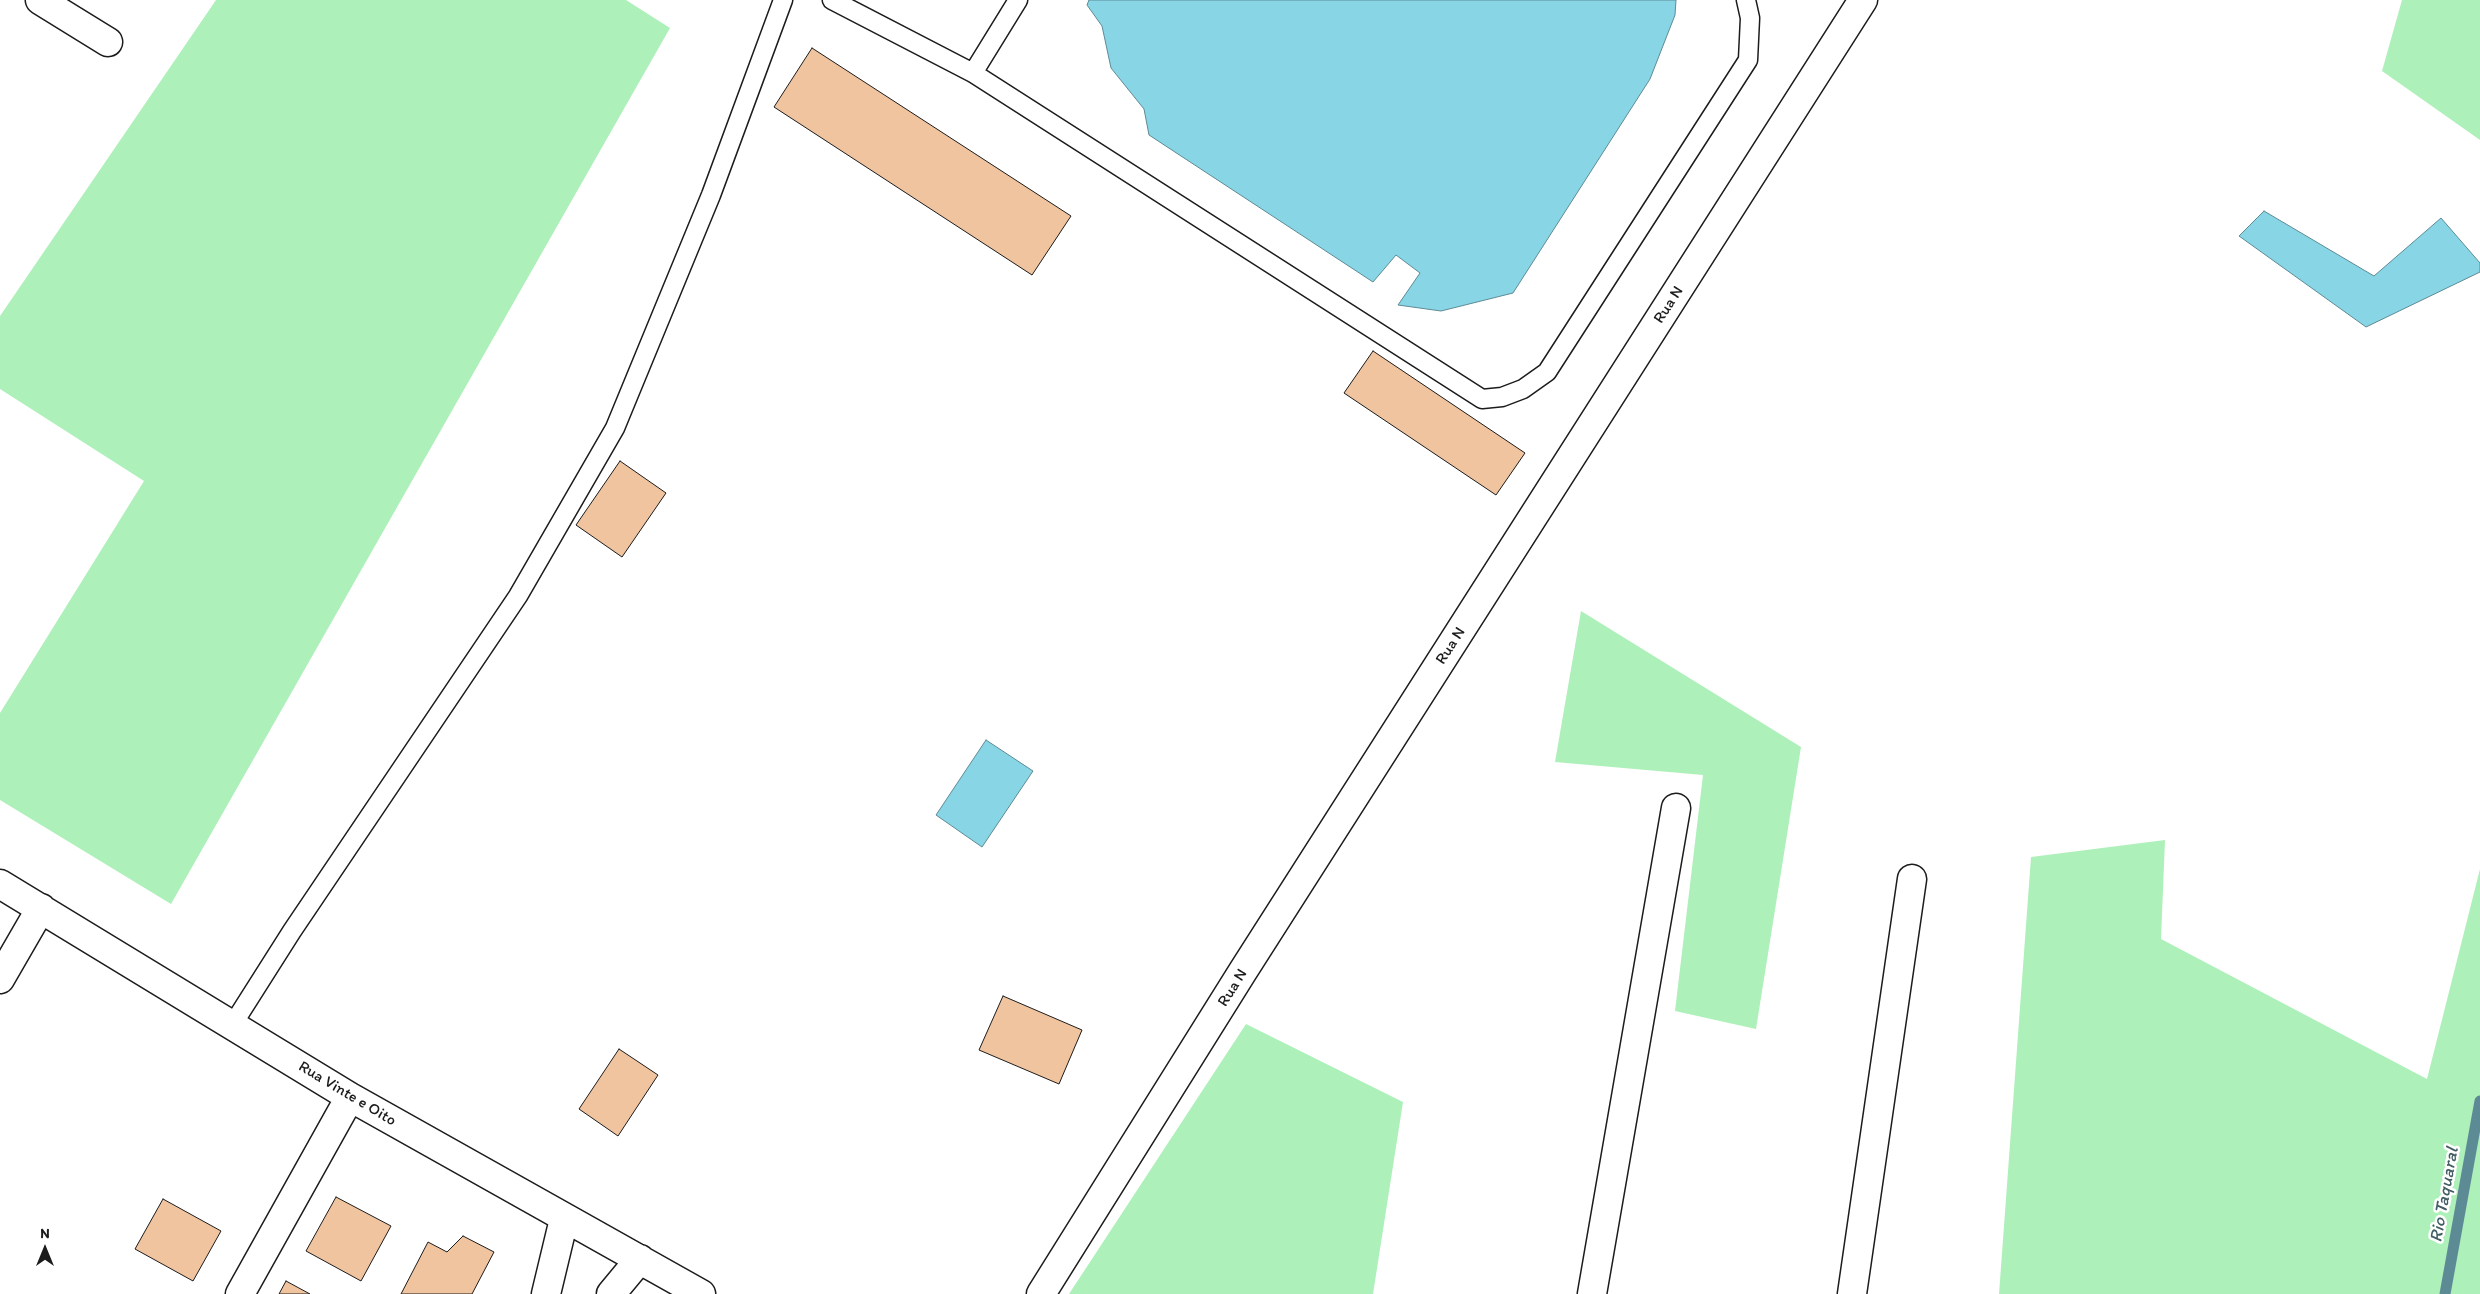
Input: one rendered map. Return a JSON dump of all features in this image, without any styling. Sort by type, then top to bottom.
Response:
[{"type":"street","points":[[40,0],[108,42]]},
{"type":"street","name":"Rua N","points":[[1041,1294],[1249,962],[1863,0]]},
{"type":"street","points":[[1592,1294],[1676,808]]},
{"type":"street","points":[[1852,1294],[1912,879]]},
{"type":"street","name":"Rua Vinte e Oito","points":[[0,884],[233,1024],[350,1097],[700,1294]]},
{"type":"street","points":[[0,979],[40,908]]},
{"type":"street","points":[[240,1294],[350,1097]]},
{"type":"street","points":[[546,1294],[564,1219]]},
{"type":"street","points":[[611,1294],[640,1259]]},
{"type":"lane","points":[[233,1024],[292,931],[518,596],[615,428],[711,196],[783,0]]},
{"type":"lane","points":[[832,0],[973,73],[1482,399],[1502,397],[1524,389],[1546,372],[1748,60],[1750,18],[1746,0]]},
{"type":"lane","points":[[973,73],[1018,0]]},
{"type":"green space","points":[[216,0],[626,0],[670,28],[171,904],[0,800],[0,713],[144,481],[0,389],[0,316]]},
{"type":"green space","points":[[2402,0],[2480,0],[2480,140],[2382,71]]},
{"type":"green space","points":[[1581,611],[1801,747],[1756,1029],[1675,1011],[1703,775],[1555,762]]},
{"type":"green space","points":[[2165,840],[2161,939],[2427,1079],[2480,869],[2480,1294],[1999,1294],[2031,857]]},
{"type":"green space","points":[[1246,1024],[1403,1102],[1373,1294],[1069,1294]]},
{"type":"water","points":[[1089,0],[1676,0],[1675,15],[1650,79],[1513,293],[1441,311],[1398,305],[1420,273],[1396,255],[1373,282],[1149,135],[1144,109],[1111,68],[1102,26],[1087,5]]},
{"type":"water","points":[[2264,211],[2374,276],[2441,218],[2480,263],[2480,272],[2366,327],[2239,236]]},
{"type":"water","points":[[986,740],[1033,771],[982,847],[936,815]]},
{"type":"building","points":[[812,48],[1071,216],[1032,275],[774,107]]},
{"type":"building","points":[[1373,351],[1525,453],[1496,495],[1344,393]]},
{"type":"building","points":[[620,461],[666,493],[622,557],[576,525]]},
{"type":"building","points":[[1003,996],[1082,1030],[1059,1084],[979,1050]]},
{"type":"building","points":[[619,1049],[658,1075],[618,1136],[579,1109]]},
{"type":"building","points":[[336,1197],[391,1226],[361,1281],[306,1251]]},
{"type":"building","points":[[163,1199],[221,1231],[193,1281],[135,1249]]},
{"type":"building","points":[[463,1236],[494,1252],[472,1294],[401,1294],[428,1242],[447,1252]]},
{"type":"building","points":[[286,1281],[310,1294],[279,1294]]},
{"type":"waterway","name":"Rio Taquaral","points":[[2445,1294],[2480,1101]]}]
